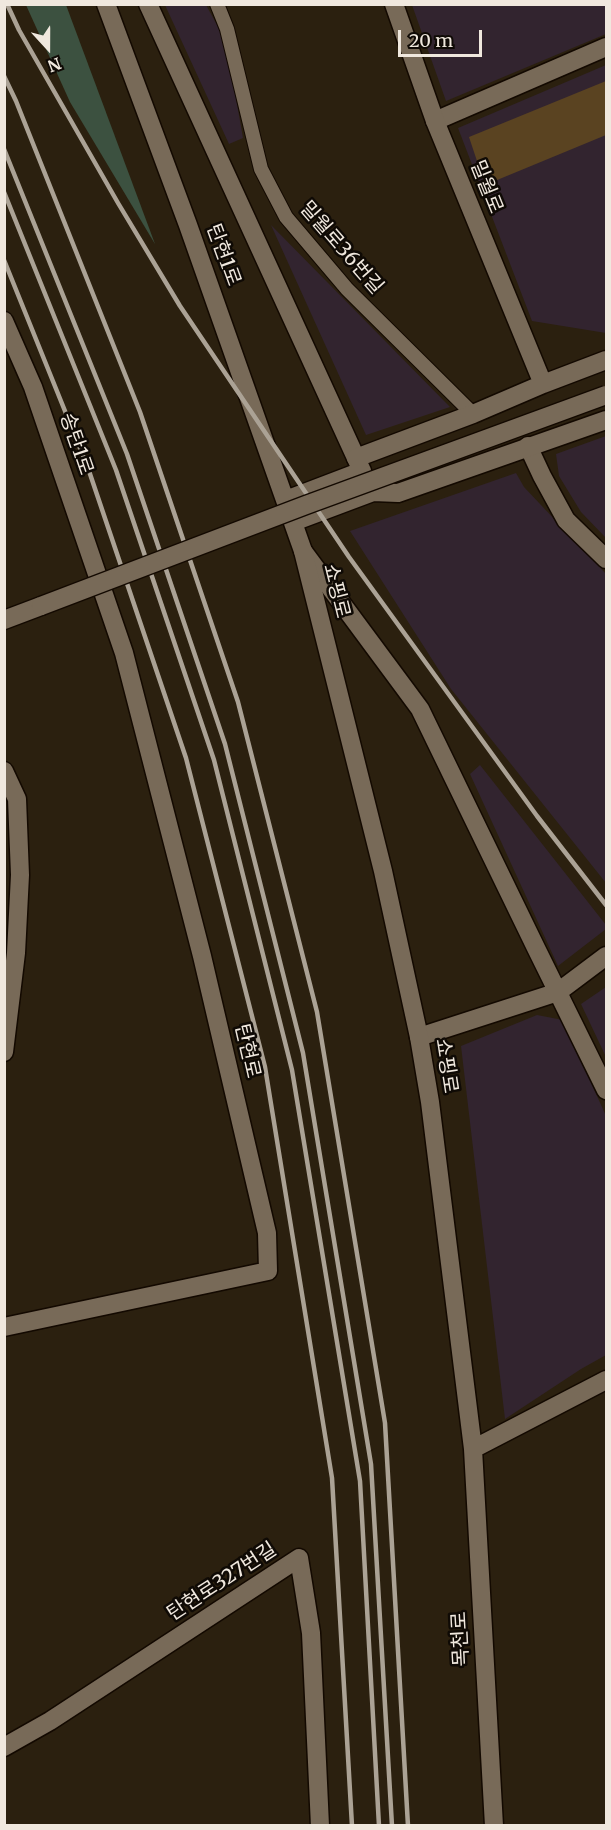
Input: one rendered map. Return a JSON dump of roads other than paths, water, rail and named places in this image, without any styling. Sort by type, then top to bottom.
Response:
[{"type":"street","name":"탄현1로","points":[[106,4],[188,225],[293,522]]},
{"type":"street","points":[[148,4],[362,471],[286,500]]},
{"type":"street","name":"밀월로","points":[[394,4],[435,121],[543,384]]},
{"type":"street","points":[[435,121],[606,47]]},
{"type":"street","name":"송탄1로","points":[[4,321],[33,387],[100,583]]},
{"type":"street","points":[[356,458],[606,360]]},
{"type":"street","points":[[4,620],[606,394]]},
{"type":"street","points":[[293,522],[373,492],[398,493],[606,420]]},
{"type":"street","points":[[528,446],[566,520],[606,559]]},
{"type":"street","name":"쇼핑로","points":[[293,522],[303,551],[383,871],[419,1037],[430,1102],[473,1449]]},
{"type":"street","name":"쇼핑로","points":[[303,551],[420,709],[606,1090]]},
{"type":"street","name":"탄현로","points":[[4,1328],[268,1271],[267,1233],[202,956],[124,653],[100,583]]},
{"type":"street","points":[[4,771],[18,799],[20,875],[16,953],[4,1052]]},
{"type":"street","points":[[419,1037],[558,992],[606,956]]},
{"type":"street","points":[[473,1449],[606,1380]]},
{"type":"street","name":"목천로","points":[[473,1449],[494,1826]]},
{"type":"street","name":"탄현로327번길","points":[[4,1748],[50,1721],[299,1558],[311,1633],[320,1826]]},
{"type":"lane","name":"밀월로36번길","points":[[217,4],[227,29],[261,169],[286,217],[347,290],[473,414]]},
{"type":"railway","points":[[7,4],[19,30],[118,203],[180,306],[349,557],[537,816],[606,905]]},
{"type":"railway","points":[[4,76],[140,412],[238,702],[317,1012],[385,1423],[408,1826]]},
{"type":"railway","points":[[4,149],[127,454],[225,744],[303,1053],[371,1464],[392,1826]]},
{"type":"railway","points":[[4,192],[116,470],[214,760],[292,1070],[360,1481],[379,1826]]},
{"type":"railway","points":[[4,260],[88,468],[186,758],[265,1067],[332,1478],[352,1826]]}]
